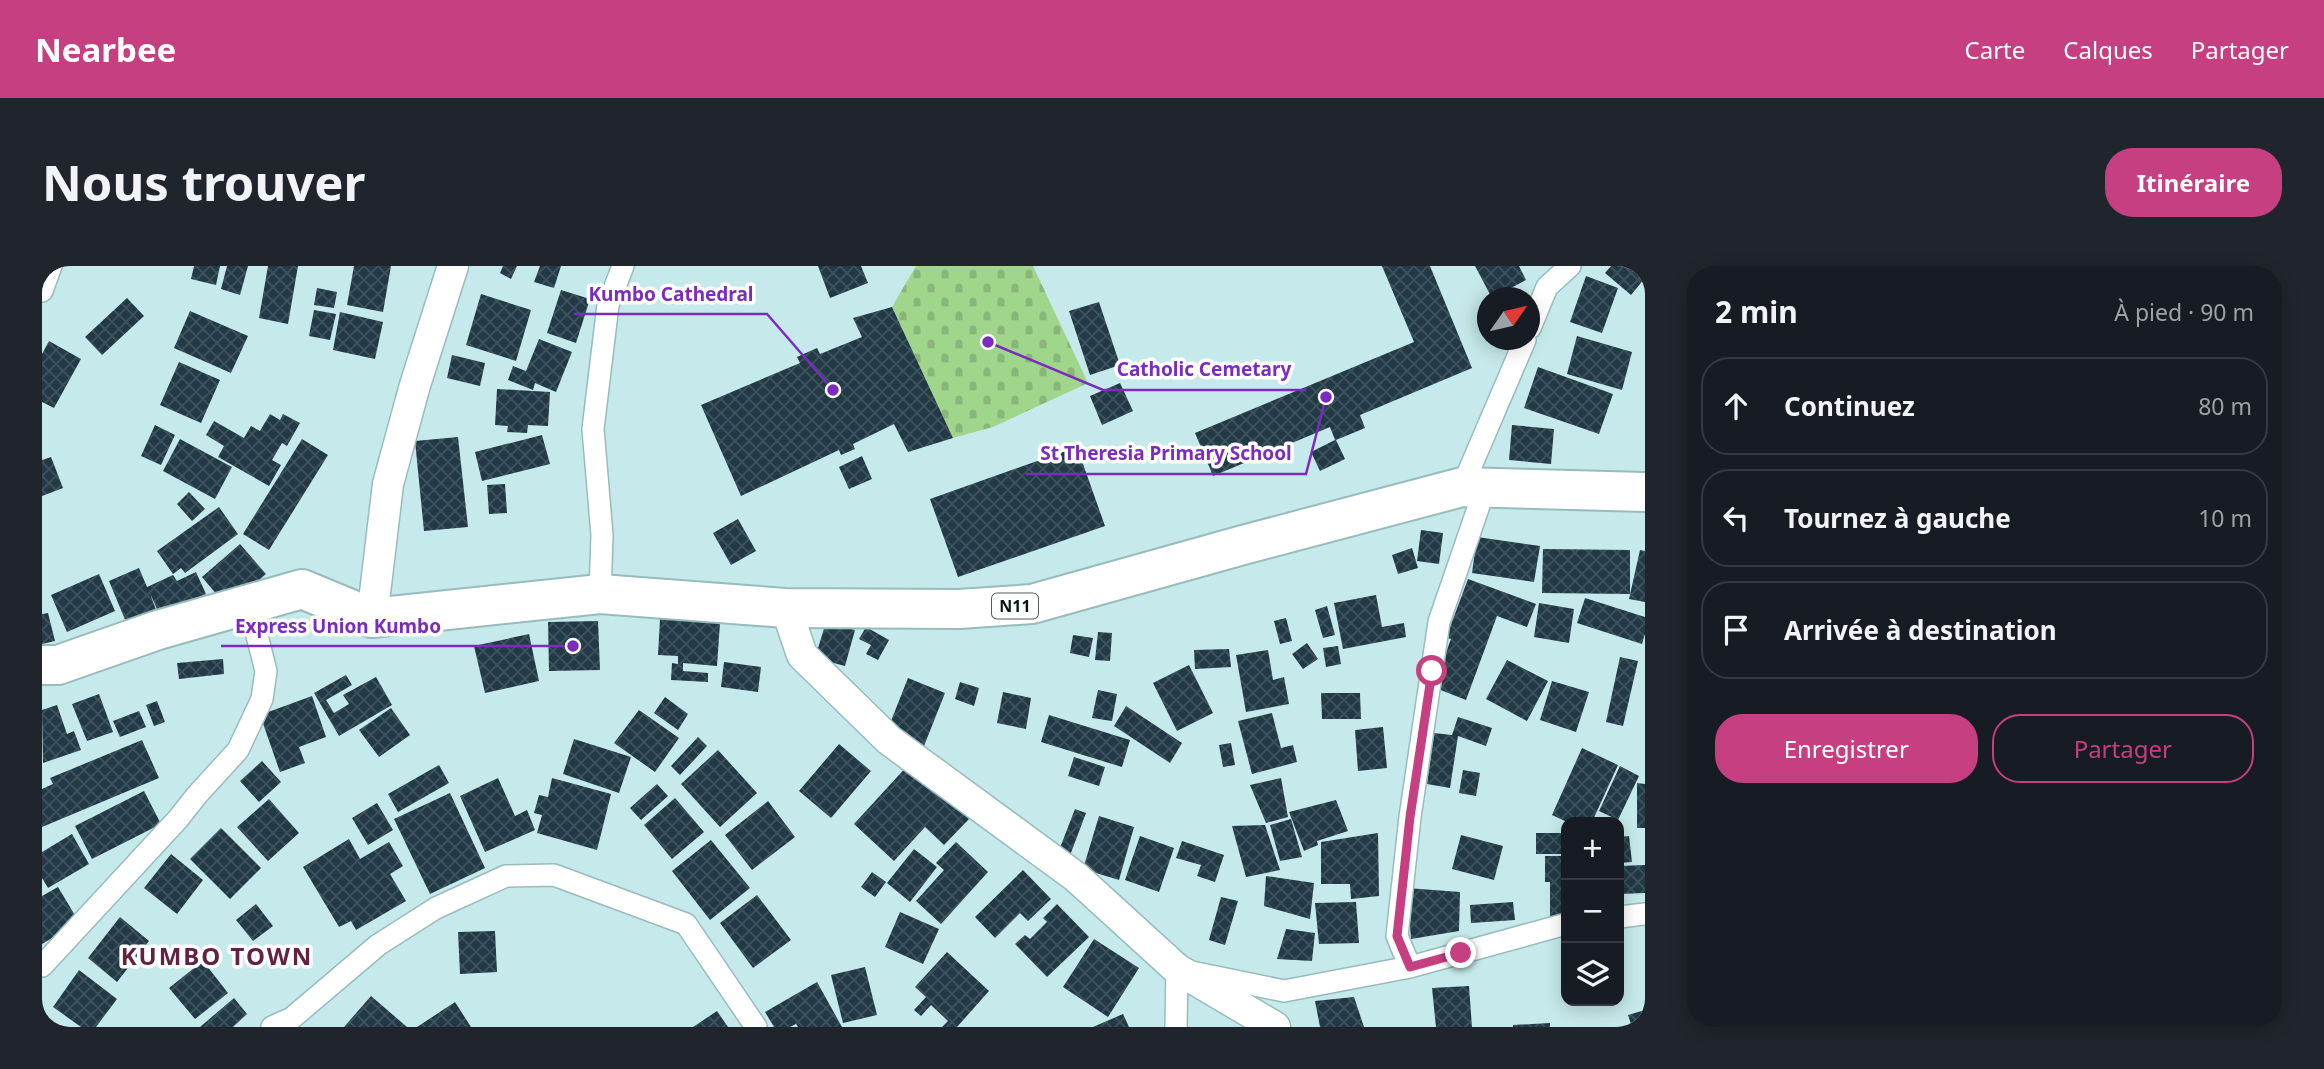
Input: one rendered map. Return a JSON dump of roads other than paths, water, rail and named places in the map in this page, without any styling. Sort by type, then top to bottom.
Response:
[{"type":"highway","name":"N11","points":[[42,665],[58,665],[158,630],[302,589],[372,618],[600,594],[786,608],[959,609],[1032,604],[1243,545],[1473,488],[1645,492]]},
{"type":"street","points":[[42,291],[51,266]]},
{"type":"street","points":[[600,594],[602,534],[593,429],[608,305],[623,266]]},
{"type":"street","points":[[1540,304],[1547,287],[1570,266]]},
{"type":"street","points":[[372,618],[388,484],[415,385],[452,267]]},
{"type":"street","points":[[1410,967],[1397,936],[1410,817],[1439,622],[1473,488],[1521,350]]},
{"type":"street","points":[[42,966],[178,819],[237,750],[262,699],[266,671],[249,604]]},
{"type":"street","points":[[786,608],[802,655],[889,740],[1076,877],[1177,969],[1275,1027]]},
{"type":"street","points":[[272,1027],[292,1018],[378,945],[436,908],[506,876],[554,874],[686,924],[756,1027]]},
{"type":"street","points":[[1624,916],[1645,914]]},
{"type":"street","points":[[1177,969],[1284,991],[1410,967],[1561,925]]},
{"type":"street","points":[[1176,1027],[1177,969]]},
{"type":"place","name":"Catholic Cemetary","points":[[988,342]]},
{"type":"place","name":"Kumbo Cathedral","points":[[833,390]]},
{"type":"place","name":"St Theresia Primary School","points":[[1326,397]]},
{"type":"place","name":"Express Union Kumbo","points":[[573,646]]},
{"type":"district","name":"KUMBO TOWN","points":[[217,955]]}]
